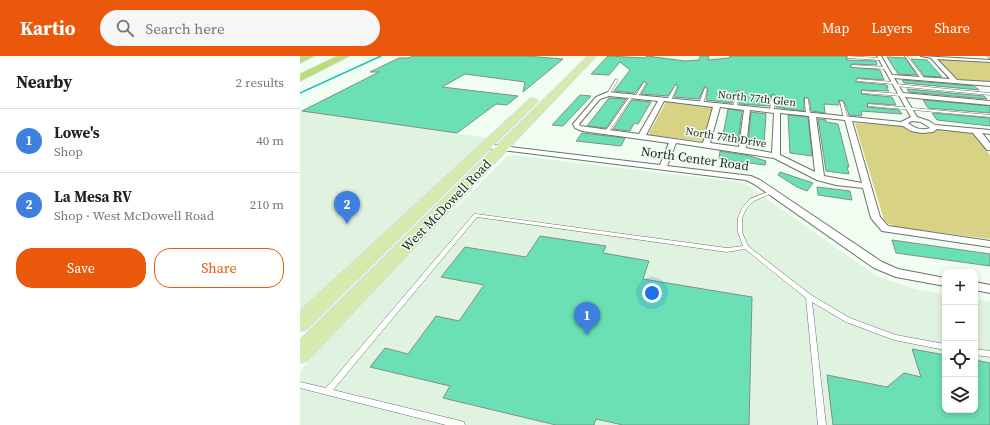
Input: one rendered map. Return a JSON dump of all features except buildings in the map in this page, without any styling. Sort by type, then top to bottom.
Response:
[{"type":"highway","points":[[300,60],[310,56]]},
{"type":"highway","points":[[300,68],[329,56]]},
{"type":"highway","points":[[300,74],[345,56]]},
{"type":"highway","points":[[300,78],[345,56]]},
{"type":"main road","points":[[572,64],[580,56]]},
{"type":"main road","points":[[583,65],[582,60],[586,56]]},
{"type":"main road","name":"West McDowell Road","points":[[300,354],[592,56]]},
{"type":"main road","points":[[549,86],[560,75],[572,76]]},
{"type":"main road","name":"West McDowell Road","points":[[300,323],[538,96]]},
{"type":"street","points":[[923,56],[990,60]]},
{"type":"street","points":[[933,57],[955,81]]},
{"type":"street","points":[[880,58],[915,119]]},
{"type":"street","points":[[890,76],[990,84]]},
{"type":"street","name":"North 77th Glen","points":[[608,94],[905,124],[913,129],[922,131],[932,130],[934,126]]},
{"type":"street","name":"North 77th Drive","points":[[608,94],[598,98],[576,124],[577,127],[742,149],[776,156],[820,178],[866,186]]},
{"type":"street","points":[[902,95],[990,103]]},
{"type":"street","points":[[642,136],[665,100]]},
{"type":"street","points":[[706,144],[717,105]]},
{"type":"street","points":[[742,149],[747,108]]},
{"type":"street","points":[[774,111],[776,156]]},
{"type":"street","points":[[810,115],[820,178]]},
{"type":"street","points":[[847,119],[876,218],[885,229],[990,244]]},
{"type":"street","points":[[905,124],[905,120],[915,119],[924,121],[934,126],[990,132]]},
{"type":"street","points":[[975,130],[990,148]]},
{"type":"street","points":[[663,168],[674,140]]},
{"type":"street","name":"North Center Road","points":[[486,146],[748,178],[772,192],[878,265],[896,273],[942,281]]},
{"type":"street","points":[[978,287],[990,289]]},
{"type":"lane","points":[[906,56],[923,79]]},
{"type":"lane","points":[[988,56],[990,60]]},
{"type":"lane","points":[[848,57],[880,58]]},
{"type":"lane","points":[[852,66],[886,68]]},
{"type":"lane","points":[[608,94],[617,80]]},
{"type":"lane","points":[[858,80],[990,94]]},
{"type":"lane","points":[[607,132],[645,83]]},
{"type":"lane","points":[[665,100],[676,86]]},
{"type":"lane","points":[[701,104],[706,89]]},
{"type":"lane","points":[[735,107],[738,92]]},
{"type":"lane","points":[[863,92],[902,95]]},
{"type":"lane","points":[[772,96],[774,111]]},
{"type":"lane","points":[[806,99],[810,115]]},
{"type":"lane","points":[[841,102],[847,119]]},
{"type":"lane","points":[[869,105],[990,116]]},
{"type":"lane","points":[[772,192],[752,200],[744,208],[740,218],[740,232],[746,247],[809,297],[848,320],[896,338],[942,346]]},
{"type":"lane","points":[[326,392],[476,215],[727,250],[746,247]]},
{"type":"lane","points":[[809,297],[822,425]]},
{"type":"lane","points":[[978,352],[990,354]]},
{"type":"lane","points":[[300,386],[461,425]]},
{"type":"shaded area","points":[[939,59],[990,63],[990,83],[957,79]]},
{"type":"shaded area","points":[[666,102],[713,107],[703,141],[648,135]]},
{"type":"shaded area","points":[[300,110],[487,138],[300,311]]},
{"type":"shaded area","points":[[855,124],[898,125],[926,132],[943,129],[965,131],[973,134],[990,155],[990,239],[896,227],[884,220]]},
{"type":"shaded area","points":[[511,155],[739,182],[747,185],[879,277],[915,289],[942,294],[942,413],[978,413],[978,300],[990,302],[990,425],[300,425],[300,372],[313,356],[440,222],[505,158]]},
{"type":"waterway","points":[[300,93],[381,56]]},
{"type":"place","name":"La Mesa RV","points":[[347,224]]},
{"type":"place","name":"Lowe's","points":[[587,335]]}]
